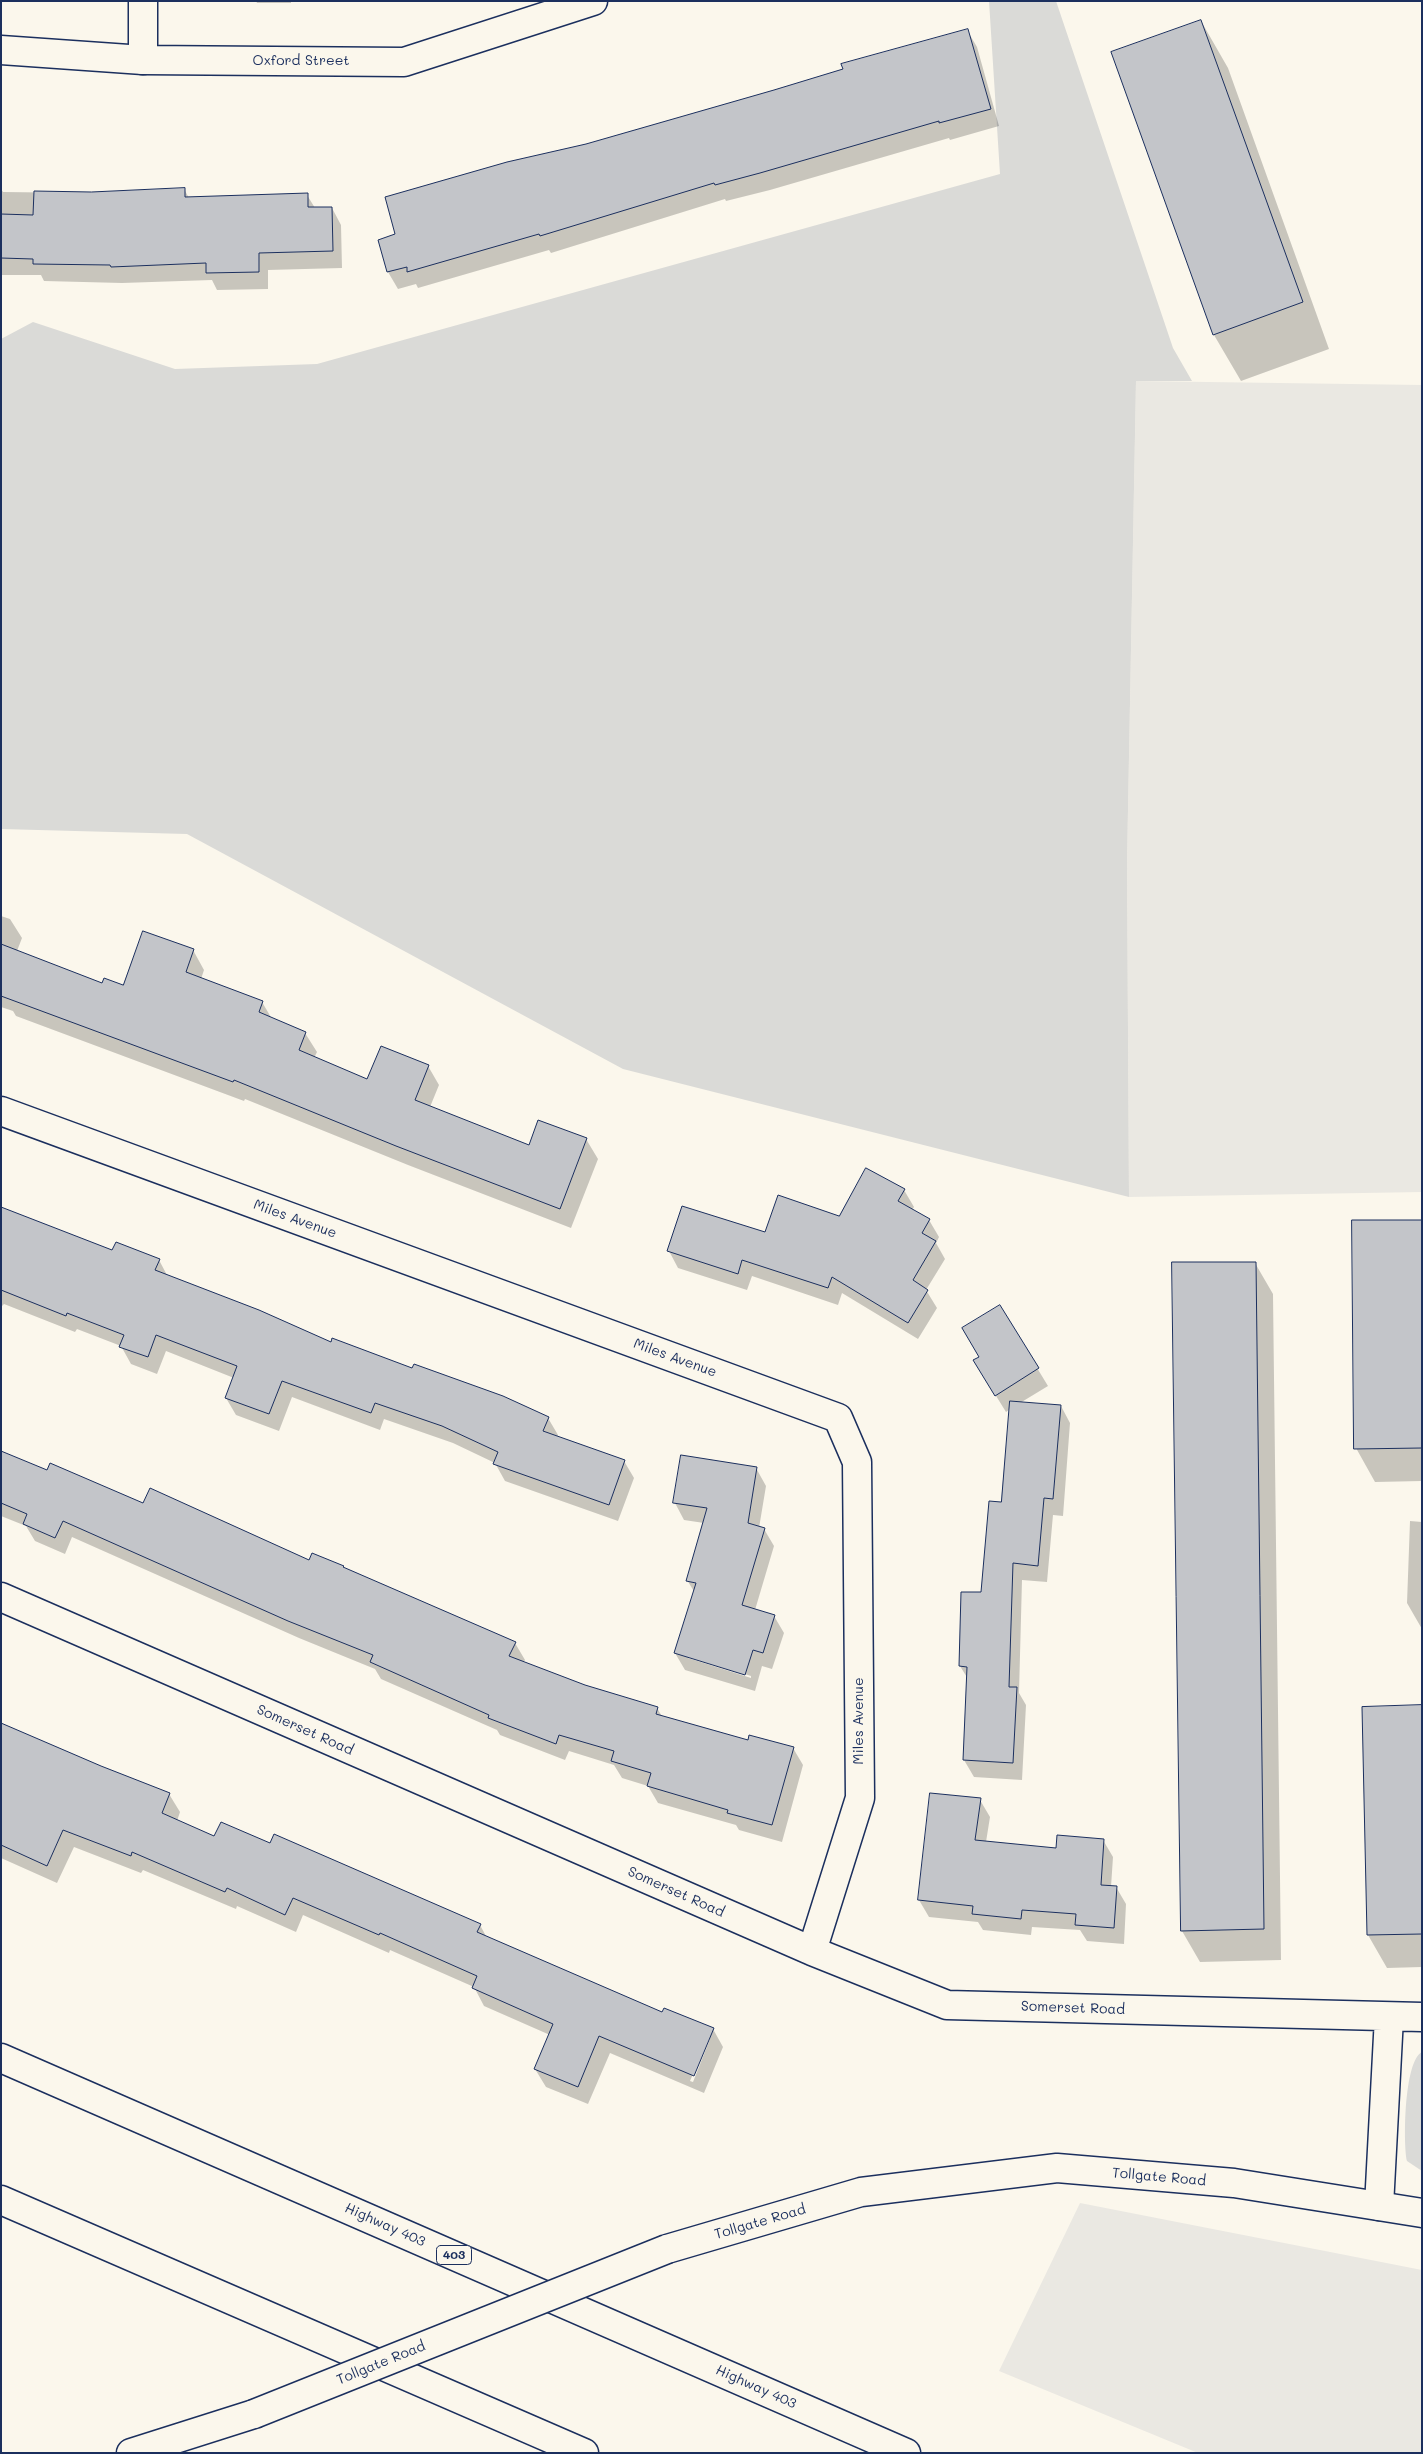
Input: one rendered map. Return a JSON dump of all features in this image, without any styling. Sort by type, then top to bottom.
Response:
[{"type":"main road","points":[[142,1],[143,60]]},
{"type":"main road","name":"Oxford Street","points":[[1,50],[143,60],[404,62],[592,1]]},
{"type":"main road","name":"Miles Avenue","points":[[1,1111],[838,1418],[857,1462],[860,1798],[812,1951]]},
{"type":"main road","name":"Somerset Road","points":[[1,1597],[812,1951],[947,2005],[1422,2017]]},
{"type":"main road","points":[[1379,2206],[1389,2017]]},
{"type":"main road","name":"Highway 403","points":[[1,2058],[906,2453]]},
{"type":"main road","name":"Tollgate Road","points":[[131,2453],[254,2414],[667,2249],[861,2192],[1057,2168],[1234,2183],[1422,2213]]},
{"type":"main road","points":[[1,2200],[584,2453]]},
{"type":"shaded area","points":[[989,1],[1056,1],[1173,348],[1192,381],[1136,381],[1127,864],[1129,1197],[623,1069],[187,834],[1,829],[1,339],[33,322],[175,369],[317,364],[1000,174]]},
{"type":"shaded area","points":[[1136,381],[1422,385],[1422,1192],[1129,1197],[1127,864]]},
{"type":"shaded area","points":[[1422,2052],[1422,2171],[1407,2161],[1405,2121],[1408,2085],[1416,2058]]},
{"type":"shaded area","points":[[1080,2203],[1422,2270],[1422,2453],[1198,2453],[999,2371]]},
{"type":"building","points":[[1201,20],[1303,302],[1213,335],[1111,52]]},
{"type":"building","points":[[968,29],[991,109],[939,123],[939,121],[760,173],[715,185],[714,183],[540,236],[539,234],[407,272],[407,267],[387,272],[378,240],[395,234],[385,197],[507,162],[586,144],[774,90],[843,69],[841,64]]},
{"type":"building","points":[[185,188],[185,197],[308,193],[308,207],[332,207],[333,251],[259,253],[259,272],[206,273],[206,263],[111,267],[110,265],[33,264],[33,259],[1,258],[1,214],[33,215],[34,191],[91,192]]},
{"type":"building","points":[[143,931],[194,949],[186,972],[263,1001],[259,1012],[306,1032],[299,1050],[367,1079],[381,1046],[429,1065],[415,1100],[529,1145],[538,1120],[587,1138],[560,1209],[396,1146],[234,1080],[233,1082],[1,996],[1,944],[102,983],[104,978],[123,985]]},
{"type":"building","points":[[866,1168],[905,1189],[898,1201],[930,1219],[922,1233],[936,1241],[913,1280],[928,1290],[908,1323],[832,1277],[828,1288],[742,1260],[738,1274],[667,1251],[682,1206],[765,1232],[778,1195],[839,1216]]},
{"type":"building","points":[[1,1207],[112,1250],[116,1242],[160,1259],[155,1270],[259,1310],[331,1342],[332,1338],[412,1368],[414,1364],[503,1396],[549,1417],[543,1431],[625,1460],[609,1505],[493,1464],[498,1452],[442,1426],[375,1403],[371,1413],[282,1381],[269,1414],[225,1398],[237,1366],[156,1335],[148,1357],[119,1347],[124,1335],[67,1313],[66,1316],[1,1290]]},
{"type":"building","points":[[1352,1220],[1422,1220],[1422,1448],[1354,1449]]},
{"type":"building","points":[[1172,1262],[1256,1262],[1264,1929],[1181,1931]]},
{"type":"building","points":[[1000,1305],[1039,1368],[995,1396],[973,1360],[979,1357],[962,1328]]},
{"type":"building","points":[[1010,1401],[1061,1405],[1053,1499],[1044,1498],[1038,1566],[1013,1563],[1009,1687],[1017,1687],[1013,1763],[963,1760],[967,1667],[959,1666],[961,1592],[981,1592],[989,1501],[1001,1502]]},
{"type":"building","points":[[1,1451],[47,1470],[50,1463],[143,1503],[150,1488],[309,1560],[312,1553],[516,1642],[509,1656],[585,1685],[658,1707],[656,1714],[748,1740],[749,1735],[794,1747],[772,1825],[727,1813],[728,1810],[647,1786],[651,1773],[611,1761],[614,1751],[559,1735],[556,1744],[488,1718],[489,1715],[370,1662],[373,1655],[288,1621],[63,1521],[55,1538],[23,1524],[27,1514],[1,1503]]},
{"type":"building","points":[[681,1455],[757,1467],[748,1523],[765,1528],[742,1605],[775,1615],[763,1653],[753,1650],[745,1675],[674,1653],[696,1583],[686,1581],[707,1508],[673,1503]]},
{"type":"building","points":[[1422,1705],[1422,1934],[1367,1935],[1362,1707]]},
{"type":"building","points":[[1,1723],[170,1793],[162,1813],[214,1836],[221,1822],[270,1843],[274,1834],[481,1924],[477,1932],[662,2012],[664,2008],[714,2028],[694,2076],[599,2036],[578,2087],[534,2069],[553,2024],[472,1988],[477,1976],[380,1933],[379,1935],[293,1898],[285,1915],[227,1888],[225,1892],[132,1852],[131,1856],[63,1830],[47,1866],[1,1845]]},
{"type":"building","points":[[930,1793],[981,1798],[975,1840],[1056,1848],[1057,1835],[1104,1839],[1101,1885],[1117,1886],[1114,1928],[1075,1925],[1076,1914],[1022,1910],[1021,1919],[972,1914],[973,1906],[918,1900]]}]
